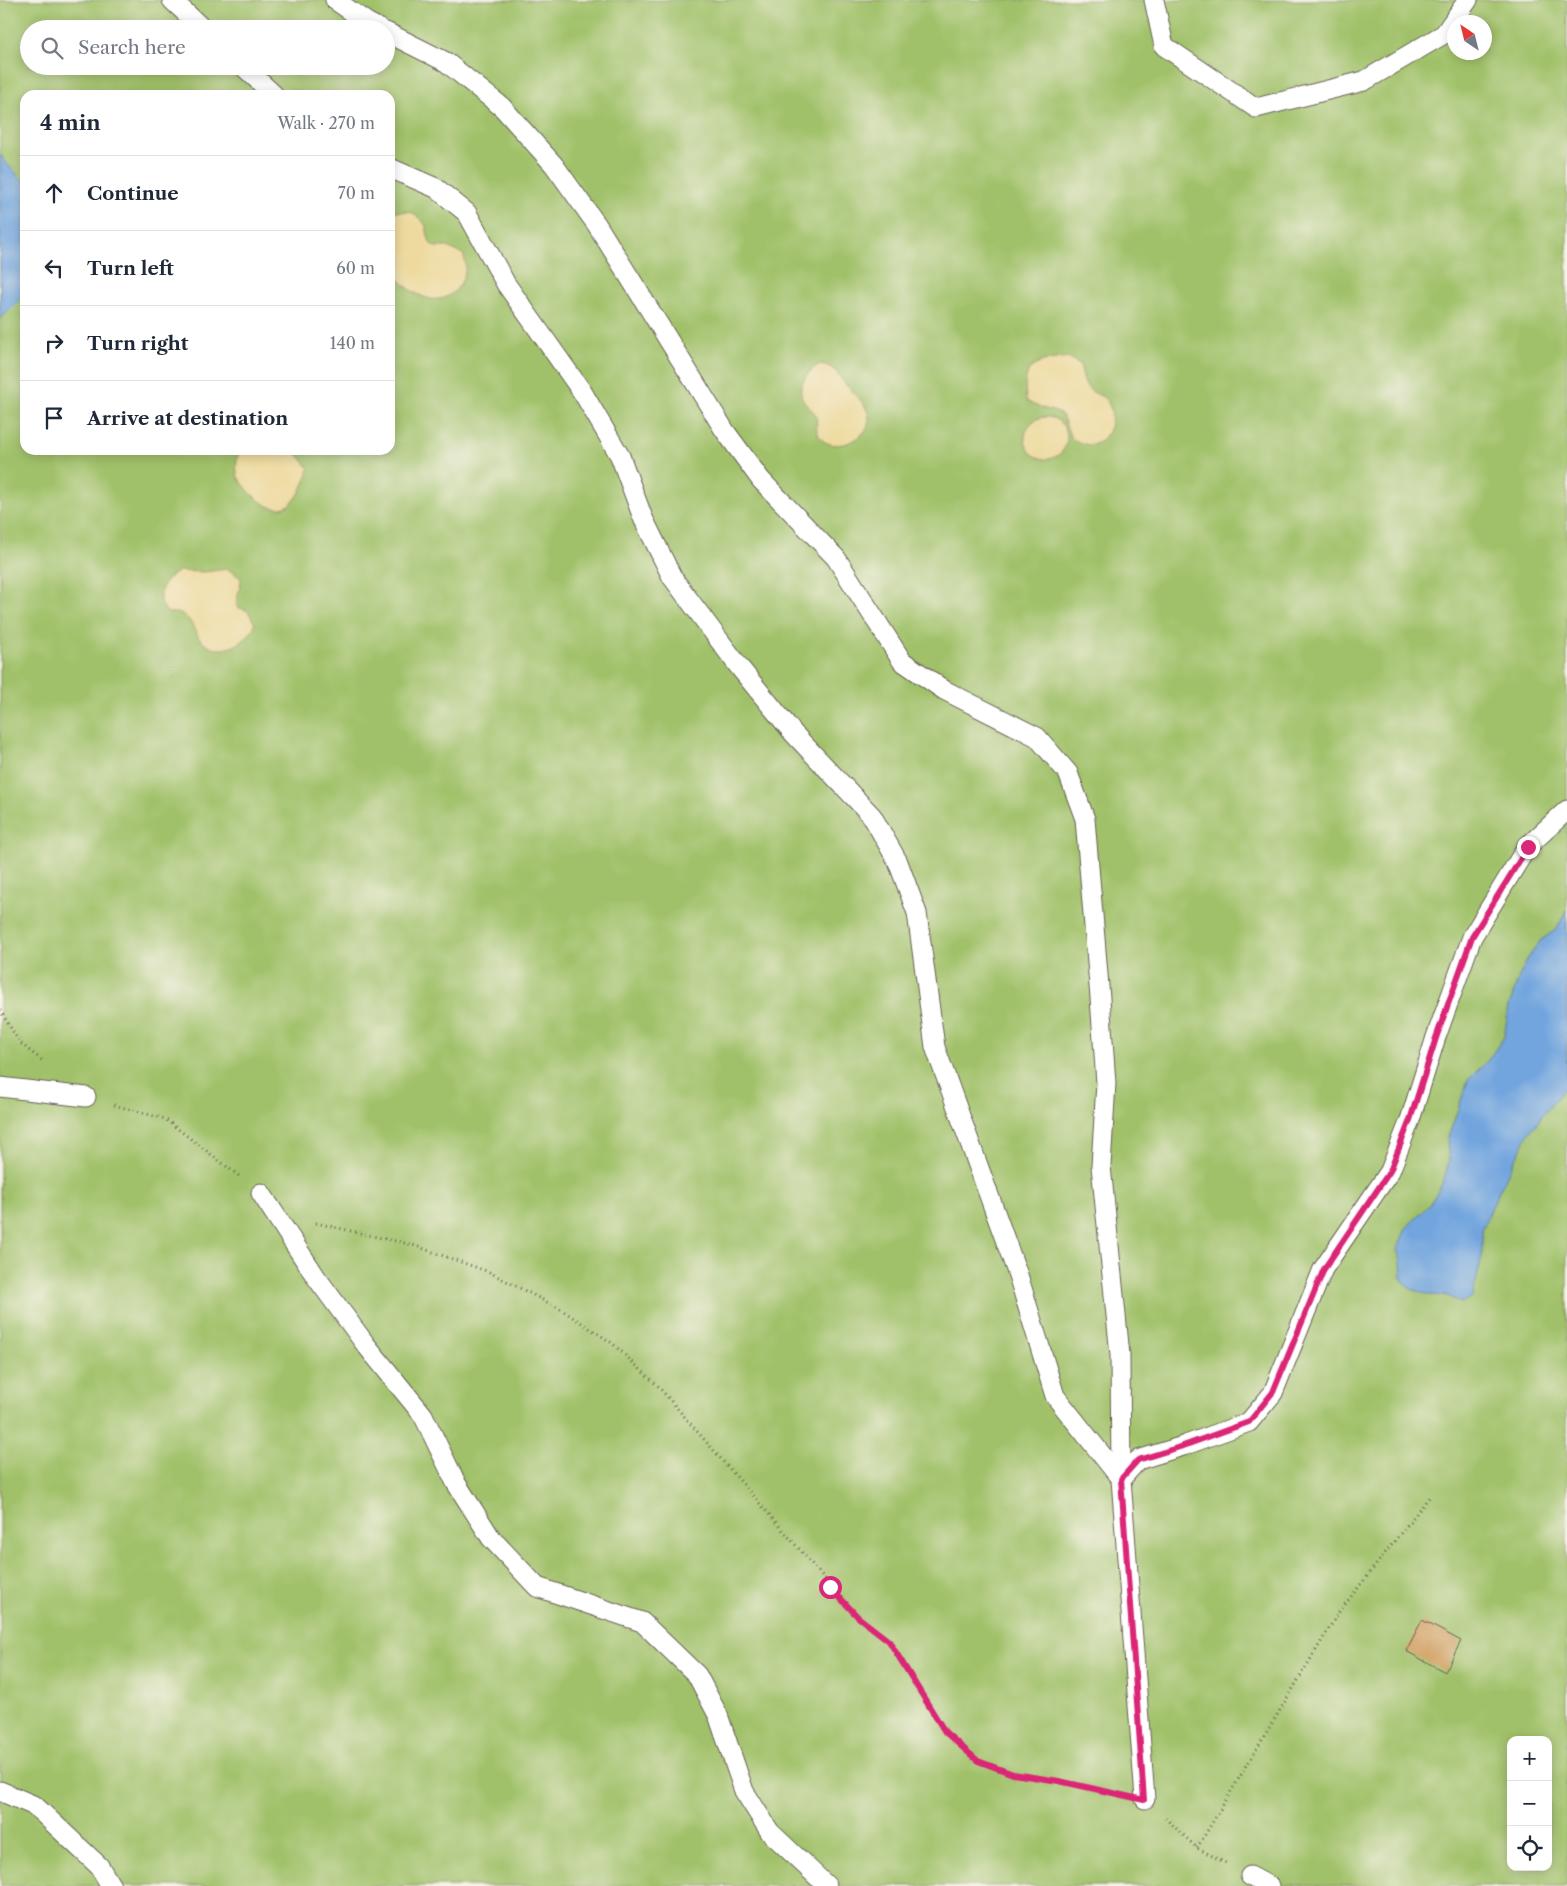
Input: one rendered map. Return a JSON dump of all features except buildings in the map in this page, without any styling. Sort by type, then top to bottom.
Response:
[{"type":"lane","points":[[172,0],[193,20]]},
{"type":"lane","points":[[335,0],[364,20]]},
{"type":"lane","points":[[1154,0],[1164,46],[1256,108],[1364,81],[1444,34],[1468,0]]},
{"type":"lane","points":[[395,36],[446,62],[502,107],[554,165],[597,225],[725,431],[761,480],[836,558],[902,661],[944,690],[1037,737],[1068,773],[1086,819],[1106,1083],[1101,1166],[1120,1355],[1121,1479],[1144,1800]]},
{"type":"lane","points":[[253,75],[269,90]]},
{"type":"lane","points":[[395,170],[436,188],[468,213],[506,284],[583,393],[620,456],[643,518],[672,577],[740,668],[794,734],[872,816],[890,847],[898,862],[917,913],[934,1047],[1018,1275],[1055,1396],[1121,1479]]},
{"type":"lane","points":[[1121,1479],[1138,1460],[1249,1422],[1273,1392],[1324,1269],[1390,1171],[1410,1120],[1436,1038],[1472,937],[1528,847],[1567,810]]},
{"type":"lane","points":[[0,1087],[86,1097]]},
{"type":"lane","points":[[261,1193],[322,1284],[366,1345],[423,1415],[456,1483],[491,1538],[537,1587],[642,1622],[697,1675],[718,1715],[744,1791],[770,1832],[827,1886]]},
{"type":"lane","points":[[0,1791],[35,1806],[99,1866],[111,1886]]},
{"type":"lane","points":[[1250,1876],[1269,1886]]},
{"type":"path","points":[[0,1010],[20,1042],[49,1067]]},
{"type":"path","points":[[86,1097],[165,1119],[261,1193]]},
{"type":"path","points":[[314,1223],[413,1245],[489,1272],[562,1310],[612,1343],[657,1385],[858,1617],[889,1641],[945,1732],[978,1761],[1013,1774],[1059,1781],[1144,1800],[1197,1848],[1250,1876]]},
{"type":"path","points":[[1197,1848],[1339,1612],[1430,1496]]},
{"type":"green space","points":[[0,0],[1567,0],[1567,1886],[0,1886]]},
{"type":"sand","points":[[395,211],[411,212],[425,224],[430,243],[435,247],[447,247],[463,254],[465,262],[463,278],[459,286],[454,292],[440,299],[431,299],[418,295],[403,284],[395,275]]},
{"type":"sand","points":[[1068,357],[1080,364],[1087,387],[1104,398],[1111,409],[1109,431],[1103,439],[1091,445],[1083,444],[1071,438],[1062,415],[1034,405],[1026,400],[1025,382],[1029,369],[1043,361]]},
{"type":"sand","points":[[820,364],[830,367],[836,372],[861,401],[867,411],[869,423],[866,429],[850,442],[835,445],[822,440],[817,432],[816,415],[801,396],[804,380],[811,370]]},
{"type":"sand","points":[[1046,417],[1061,423],[1067,438],[1061,453],[1046,459],[1031,453],[1025,438],[1031,423]]},
{"type":"sand","points":[[238,455],[298,455],[309,468],[301,490],[295,499],[289,505],[275,508],[261,502],[247,489],[238,477]]},
{"type":"sand","points":[[228,569],[241,578],[237,607],[248,611],[255,624],[246,638],[231,647],[223,649],[208,646],[201,640],[184,615],[167,613],[160,602],[160,594],[163,585],[171,576],[179,571],[204,572]]},
{"type":"water","points":[[0,154],[20,177],[20,301],[0,319]]},
{"type":"water","points":[[1567,908],[1567,1085],[1529,1133],[1497,1195],[1482,1230],[1482,1257],[1472,1298],[1461,1303],[1448,1296],[1429,1295],[1413,1290],[1402,1280],[1401,1261],[1397,1250],[1406,1228],[1430,1204],[1443,1182],[1449,1162],[1447,1141],[1468,1080],[1488,1060],[1504,1037],[1509,1006],[1528,958],[1541,940],[1557,929]]},
{"type":"route","points":[[830,1587],[858,1617],[889,1641],[945,1732],[978,1761],[1013,1774],[1059,1781],[1144,1800],[1121,1479],[1138,1460],[1249,1422],[1273,1392],[1293,1339],[1324,1269],[1390,1171],[1410,1120],[1436,1038],[1472,937],[1528,847]]}]
